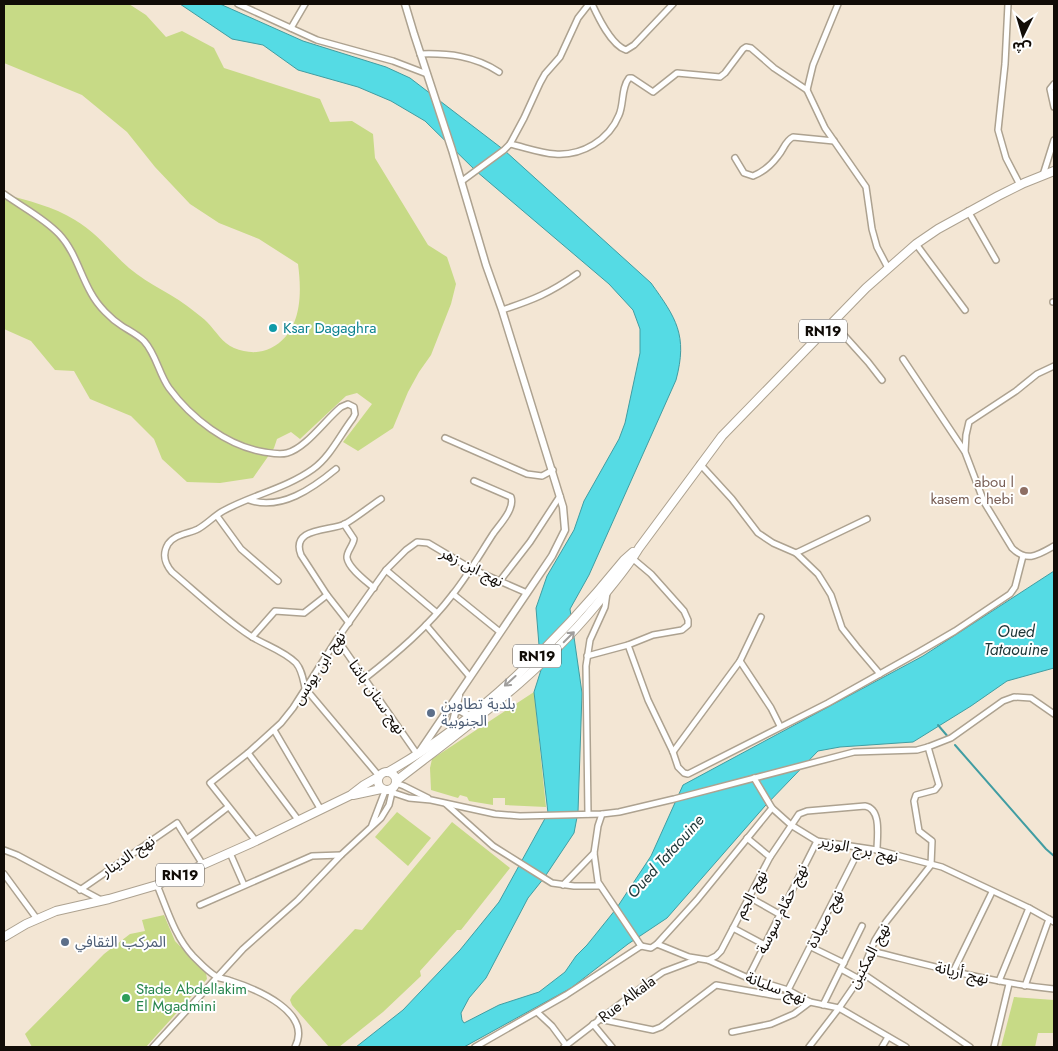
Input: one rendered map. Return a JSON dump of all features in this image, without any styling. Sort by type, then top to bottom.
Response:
[{"type":"main road","name":"RN19","points":[[351,795],[390,788],[476,714],[544,662],[576,631],[596,600],[639,548],[700,464],[728,430],[832,322],[888,268],[938,228],[1020,185],[1054,171]]},
{"type":"main road","name":"RN19","points":[[596,600],[607,592],[631,557]]},
{"type":"main road","name":"RN19","points":[[4,937],[56,911],[102,901],[156,884],[256,842],[351,795],[364,785],[453,733],[476,714]]},
{"type":"main road","points":[[379,776],[378,784],[390,788],[394,776],[388,772]]},
{"type":"street","points":[[238,4],[249,6],[317,40],[392,60],[427,74]]},
{"type":"street","points":[[291,28],[305,4]]},
{"type":"street","points":[[405,4],[462,182],[486,265],[553,470],[564,514],[565,530],[552,556],[418,753]]},
{"type":"street","points":[[462,182],[510,144],[545,74],[560,57],[578,18],[590,4],[615,43],[626,50],[634,45],[673,4]]},
{"type":"street","points":[[807,90],[813,65],[838,4]]},
{"type":"street","points":[[1008,4],[1005,64],[998,130],[1006,158],[1020,185]]},
{"type":"street","points":[[510,144],[554,154],[568,154],[585,149],[597,143],[614,127],[621,112],[625,85],[628,78],[632,78],[653,92],[677,73],[720,77],[742,49],[746,47],[751,48],[774,68],[807,90],[825,128],[866,187],[872,229],[877,247],[888,268]]},
{"type":"street","points":[[420,54],[437,53],[475,59],[486,63],[498,72]]},
{"type":"street","points":[[1054,84],[1050,89],[1054,107]]},
{"type":"street","points":[[735,158],[744,173],[753,176],[766,169],[779,156],[788,140],[793,137],[834,141]]},
{"type":"street","points":[[1043,175],[1054,140]]},
{"type":"street","points":[[4,194],[58,233],[75,256],[92,294],[100,304],[121,325],[144,341],[150,348],[162,376],[179,399],[201,420],[230,442],[259,452],[287,453],[304,443],[341,407],[348,404],[354,408],[355,414],[353,418],[321,462],[314,468],[283,486],[222,512],[203,526],[173,539],[166,549],[165,558],[167,566],[184,582],[252,637],[282,653],[297,664],[303,675],[305,688],[379,776]]},
{"type":"street","points":[[968,211],[996,260]]},
{"type":"street","points":[[916,244],[965,310]]},
{"type":"street","points":[[502,310],[542,297],[577,274]]},
{"type":"street","points":[[832,322],[882,380]]},
{"type":"street","points":[[903,359],[965,452],[984,502],[1012,548],[1022,556],[1030,557],[1054,546]]},
{"type":"street","points":[[965,452],[969,422],[1016,391],[1037,374],[1054,366]]},
{"type":"street","points":[[445,438],[527,474],[542,476],[553,470]]},
{"type":"street","points":[[700,464],[758,533],[773,543],[796,553],[825,583],[842,628],[880,674]]},
{"type":"street","points":[[249,500],[272,502],[291,498],[336,469]]},
{"type":"street","points":[[364,679],[426,625],[453,594],[511,506],[511,497],[474,481]]},
{"type":"street","points":[[499,582],[530,542],[560,496]]},
{"type":"street","points":[[349,623],[327,595],[302,555],[299,549],[300,545],[309,533],[314,530],[344,524],[381,499]]},
{"type":"street","points":[[217,516],[240,549],[278,581]]},
{"type":"street","points":[[796,553],[867,519]]},
{"type":"street","points":[[344,524],[354,539],[348,555],[349,561],[354,570],[374,588]]},
{"type":"street","name":"نهج ابن زهر","points":[[417,542],[428,543],[470,568],[527,593]]},
{"type":"street","name":"نهج ابن يونس","points":[[228,807],[210,783],[274,730],[293,708],[337,639],[386,570],[417,542]]},
{"type":"street","points":[[628,646],[648,700],[673,752],[678,767],[688,774],[828,702],[956,631],[1010,594],[1015,587],[1022,556]]},
{"type":"street","points":[[587,656],[628,646],[653,635],[682,630],[688,625],[684,611],[651,574],[631,557]]},
{"type":"street","points":[[386,570],[436,613]]},
{"type":"street","points":[[588,814],[587,656],[593,631],[605,607],[607,592]]},
{"type":"street","points":[[453,594],[500,632]]},
{"type":"street","points":[[252,637],[275,611],[304,613],[327,595]]},
{"type":"street","points":[[673,752],[740,661],[760,617]]},
{"type":"street","points":[[426,625],[470,677]]},
{"type":"street","name":"نهج سنان باشا","points":[[337,639],[418,753]]},
{"type":"street","points":[[740,661],[771,708],[780,726]]},
{"type":"street","points":[[453,733],[460,690]]},
{"type":"street","points":[[390,788],[409,798],[430,800],[495,814],[520,816],[602,814],[619,812],[674,799],[854,752],[917,750],[928,747],[950,738],[1003,701],[1014,697],[1031,698],[1054,714]]},
{"type":"street","points":[[457,703],[459,710],[476,714]]},
{"type":"street","points":[[274,730],[322,810]]},
{"type":"street","points":[[928,747],[939,785],[935,790],[916,795],[914,801],[919,831],[932,841],[931,865]]},
{"type":"street","points":[[248,753],[299,821]]},
{"type":"street","name":"نهج برج الوزير","points":[[754,778],[771,806],[791,824],[817,841],[877,850],[947,869],[1052,921]]},
{"type":"street","points":[[390,788],[404,786],[430,800]]},
{"type":"street","points":[[153,1047],[243,949],[298,900],[372,825],[390,788]]},
{"type":"street","points":[[446,803],[489,842],[552,883],[600,886]]},
{"type":"street","points":[[657,944],[697,900],[771,806]]},
{"type":"street","points":[[203,865],[188,838],[228,807],[256,842]]},
{"type":"street","points":[[791,824],[799,814],[807,810],[870,807],[874,809],[876,819],[877,850]]},
{"type":"street","points":[[475,1047],[536,1012],[640,945],[600,886],[597,877],[594,853],[598,826],[602,814]]},
{"type":"street","name":"نهج الدينار","points":[[80,890],[177,823],[188,838]]},
{"type":"street","name":"نهج الجم","points":[[708,960],[721,951],[770,857],[791,824]]},
{"type":"street","points":[[746,838],[770,857]]},
{"type":"street","name":"نهج حمّام سوسة","points":[[748,978],[817,841]]},
{"type":"street","name":"نهج صيادة","points":[[788,990],[860,848]]},
{"type":"street","points":[[4,850],[102,901]]},
{"type":"street","points":[[230,853],[244,885]]},
{"type":"street","points":[[564,885],[594,853]]},
{"type":"street","points":[[200,906],[312,856],[341,855]]},
{"type":"street","name":"نهج المكنين","points":[[809,1047],[859,979],[875,940],[886,922],[931,865]]},
{"type":"street","points":[[4,874],[37,919]]},
{"type":"street","points":[[156,884],[184,946],[218,978],[231,980],[248,987],[285,1008],[297,1025],[299,1034],[295,1047]]},
{"type":"street","points":[[953,972],[992,892]]},
{"type":"street","points":[[749,897],[779,914]]},
{"type":"street","points":[[999,982],[1029,908]]},
{"type":"street","points":[[1025,986],[1052,921]]},
{"type":"street","points":[[823,1005],[862,926]]},
{"type":"street","points":[[733,928],[765,945]]},
{"type":"street","name":"نهج سليانة","points":[[640,945],[650,948],[657,944],[695,959],[708,960],[748,978],[788,990],[810,1002],[839,1008],[906,1047]]},
{"type":"street","points":[[811,947],[859,979]]},
{"type":"street","name":"نهج أريانة","points":[[871,951],[1008,984],[1054,989]]},
{"type":"street","name":"Rue Alkala","points":[[565,1046],[664,972],[695,959]]},
{"type":"street","points":[[862,973],[970,1047]]},
{"type":"street","points":[[994,1047],[1008,984]]},
{"type":"street","points":[[599,1019],[653,1030],[661,1027],[716,985],[777,996],[800,997]]},
{"type":"street","points":[[732,1032],[772,1024],[794,1014],[810,1002]]},
{"type":"street","points":[[536,1012],[552,1026],[565,1046]]},
{"type":"street","points":[[593,1024],[612,1047]]},
{"type":"street","points":[[882,1047],[888,1037]]},
{"type":"green space","points":[[4,4],[129,4],[146,15],[166,37],[182,31],[214,48],[224,68],[320,99],[330,122],[352,121],[373,134],[375,158],[428,245],[447,257],[456,284],[451,304],[431,355],[408,392],[393,428],[358,451],[343,442],[372,404],[357,393],[346,396],[300,439],[291,432],[277,439],[274,448],[253,478],[220,483],[187,482],[162,459],[154,439],[131,416],[90,399],[74,371],[55,370],[31,341],[4,329],[4,194],[49,207],[83,225],[97,236],[129,268],[179,300],[206,321],[226,343],[239,350],[248,352],[262,351],[271,348],[281,341],[289,332],[298,311],[300,288],[298,264],[259,239],[219,223],[190,204],[155,167],[127,132],[82,95],[4,63]]},
{"type":"green space","points":[[534,692],[546,807],[505,805],[505,798],[493,798],[493,805],[469,801],[467,797],[460,795],[458,798],[431,790],[430,768],[432,759]]},
{"type":"green space","points":[[397,812],[431,838],[408,866],[375,837]]},
{"type":"green space","points":[[452,822],[510,868],[461,930],[457,930],[420,971],[421,976],[383,1012],[339,1047],[329,1047],[292,1005],[290,1000],[292,996],[355,929],[362,930]]},
{"type":"green space","name":"Stade Abdelاakim El Mgadmini","points":[[164,915],[175,941],[206,973],[207,979],[146,1047],[32,1047],[25,1034],[104,954],[130,934],[145,931],[142,920]]},
{"type":"green space","points":[[1014,997],[1054,1000],[1054,1033],[1038,1033],[1035,1047],[1001,1047]]},
{"type":"water","name":"Oued Tataouine","points":[[180,4],[220,4],[303,41],[386,67],[410,78],[504,150],[651,283],[673,317],[677,328],[681,351],[676,380],[589,575],[570,609],[582,693],[578,812],[574,833],[544,878],[528,898],[486,978],[469,998],[461,1013],[464,1023],[499,1005],[539,992],[565,972],[576,956],[616,909],[651,856],[683,785],[923,656],[1054,571],[1054,668],[1007,681],[913,742],[840,747],[818,751],[765,806],[667,918],[628,944],[571,988],[464,1047],[356,1047],[403,1010],[460,950],[499,902],[548,813],[534,692],[541,670],[536,608],[547,576],[574,530],[584,501],[619,439],[625,423],[640,353],[640,329],[633,310],[609,284],[476,171],[425,121],[391,101],[358,87],[298,70],[263,45],[232,39]]},
{"type":"waterway","points":[[938,725],[949,738]]},
{"type":"waterway","points":[[955,745],[1054,856]]},
{"type":"place","name":"Ksar Dagaghra","points":[[273,328]]},
{"type":"place","name":"abou l kasem c hebi","points":[[1024,491]]},
{"type":"place","name":"بلدية تطاوين الجنوبية","points":[[431,713]]},
{"type":"place","name":"المركب الثقافي","points":[[65,942]]},
{"type":"place","name":"Stade Abdelاakim El Mgadmini","points":[[126,998]]}]
